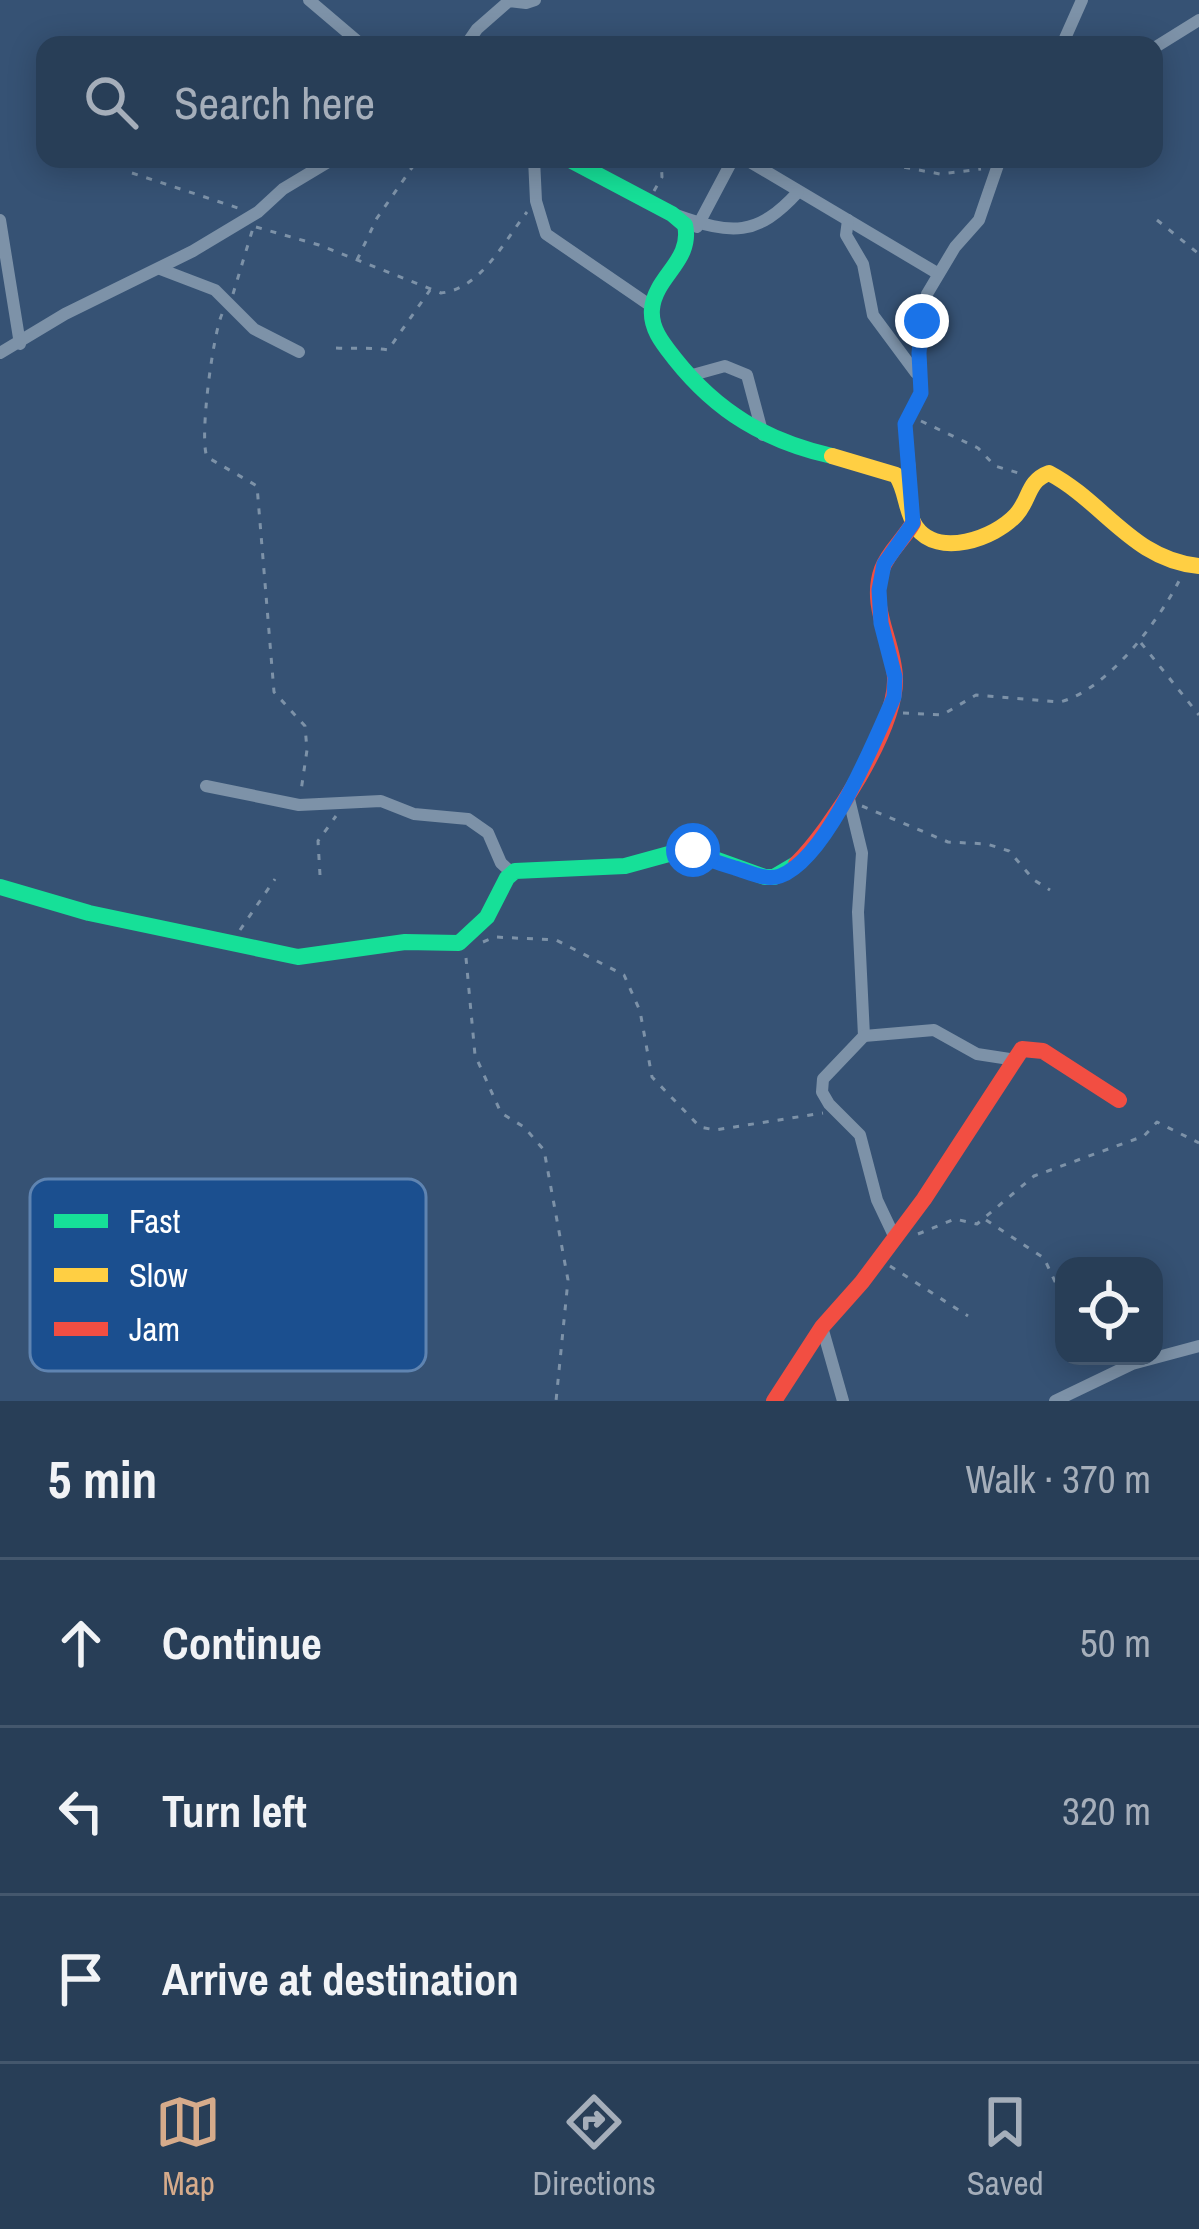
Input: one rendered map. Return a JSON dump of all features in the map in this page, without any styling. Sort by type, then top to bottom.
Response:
[{"type":"street","points":[[309,0],[351,36]]},
{"type":"street","points":[[472,36],[508,1],[535,0]]},
{"type":"street","points":[[1066,36],[1082,0]]},
{"type":"street","points":[[1163,42],[1199,20]]},
{"type":"street","points":[[0,353],[65,314],[251,220],[283,188],[317,168]]},
{"type":"street","points":[[534,168],[541,224],[554,243],[620,281],[652,306]]},
{"type":"street","points":[[586,168],[672,214],[686,225],[689,241]]},
{"type":"street","points":[[728,168],[652,306],[652,322],[663,344],[728,416],[796,447],[880,468],[896,475],[908,489]]},
{"type":"street","points":[[759,168],[937,274]]},
{"type":"street","points":[[206,786],[299,806],[381,801],[414,814],[468,819],[488,833],[501,863],[512,873],[625,866],[688,849],[703,858],[776,877],[785,874],[814,849],[849,798],[895,691],[881,623],[881,573],[913,523],[905,424],[921,393],[927,294],[979,220],[997,168]]},
{"type":"street","points":[[672,214],[745,228],[764,224],[798,192]]},
{"type":"street","points":[[0,220],[20,344]]},
{"type":"street","points":[[848,220],[846,235],[863,264],[873,315],[919,380]]},
{"type":"street","points":[[160,269],[200,281],[254,328],[299,352]]},
{"type":"street","points":[[689,376],[725,365],[746,375],[763,435]]},
{"type":"street","points":[[913,523],[934,541],[950,547],[965,544],[1015,518],[1035,480],[1054,474],[1091,501],[1134,543],[1193,566]]},
{"type":"street","points":[[849,798],[862,853],[858,912],[864,1036],[823,1079],[822,1092],[860,1135],[877,1200],[895,1238]]},
{"type":"street","points":[[0,887],[71,909],[298,957],[405,942],[453,944],[488,917],[512,873]]},
{"type":"street","points":[[864,1036],[934,1030],[977,1054],[1016,1060]]},
{"type":"street","points":[[774,1401],[822,1327],[895,1238],[1025,1046],[1043,1052],[1119,1100]]},
{"type":"street","points":[[822,1327],[843,1401]]},
{"type":"street","points":[[1055,1401],[1132,1364],[1199,1346]]},
{"type":"path","points":[[357,260],[377,218],[412,168]]},
{"type":"path","points":[[648,200],[662,177],[662,168]]},
{"type":"path","points":[[908,168],[940,174],[976,168]]},
{"type":"path","points":[[132,173],[431,289],[458,291],[515,233],[536,201]]},
{"type":"path","points":[[251,220],[216,328],[202,425],[204,451],[217,464],[257,486],[274,692],[305,726],[307,750],[299,806]]},
{"type":"path","points":[[1157,220],[1199,254]]},
{"type":"path","points":[[336,348],[370,345],[388,350],[431,289]]},
{"type":"path","points":[[914,410],[926,426],[978,448],[995,466],[1035,480]]},
{"type":"path","points":[[881,727],[908,711],[942,716],[976,695],[1070,700],[1139,641],[1193,566]]},
{"type":"path","points":[[1139,641],[1199,715]]},
{"type":"path","points":[[849,798],[948,842],[1009,850],[1034,880],[1050,890]]},
{"type":"path","points":[[320,875],[320,835],[345,806]]},
{"type":"path","points":[[232,942],[275,879]]},
{"type":"path","points":[[556,1401],[568,1280],[544,1150],[524,1126],[501,1113],[475,1055],[466,951],[495,938],[556,940],[624,975],[640,1011],[652,1077],[700,1127],[715,1130],[837,1111]]},
{"type":"path","points":[[895,1238],[930,1232],[955,1219],[970,1226],[985,1219],[1034,1176],[1144,1136],[1156,1122],[1199,1143]]},
{"type":"path","points":[[985,1219],[1044,1258],[1055,1281]]},
{"type":"path","points":[[879,1258],[968,1316]]},
{"type":"traffic: fast","points":[[585,168],[685,225],[684,249],[655,297],[652,316],[662,342],[691,378],[744,422],[832,456]]},
{"type":"traffic: fast","points":[[0,887],[89,913],[298,957],[405,942],[459,943],[487,917],[515,871],[625,866],[687,849],[765,877],[796,864]]},
{"type":"traffic: slow","points":[[832,456],[896,475],[916,527],[938,542],[966,542],[1006,524],[1033,486],[1049,473],[1137,542],[1155,553],[1199,566]]},
{"type":"traffic: jam","points":[[796,864],[843,803],[885,723],[895,678],[878,583],[885,563],[913,523]]},
{"type":"traffic: jam","points":[[774,1401],[822,1327],[924,1199],[1022,1049],[1043,1051],[1119,1100]]},
{"type":"route","points":[[693,850],[703,858],[769,878],[785,874],[814,849],[832,821],[894,697],[895,677],[881,623],[879,590],[884,564],[913,523],[905,424],[920,403],[922,321]]}]
